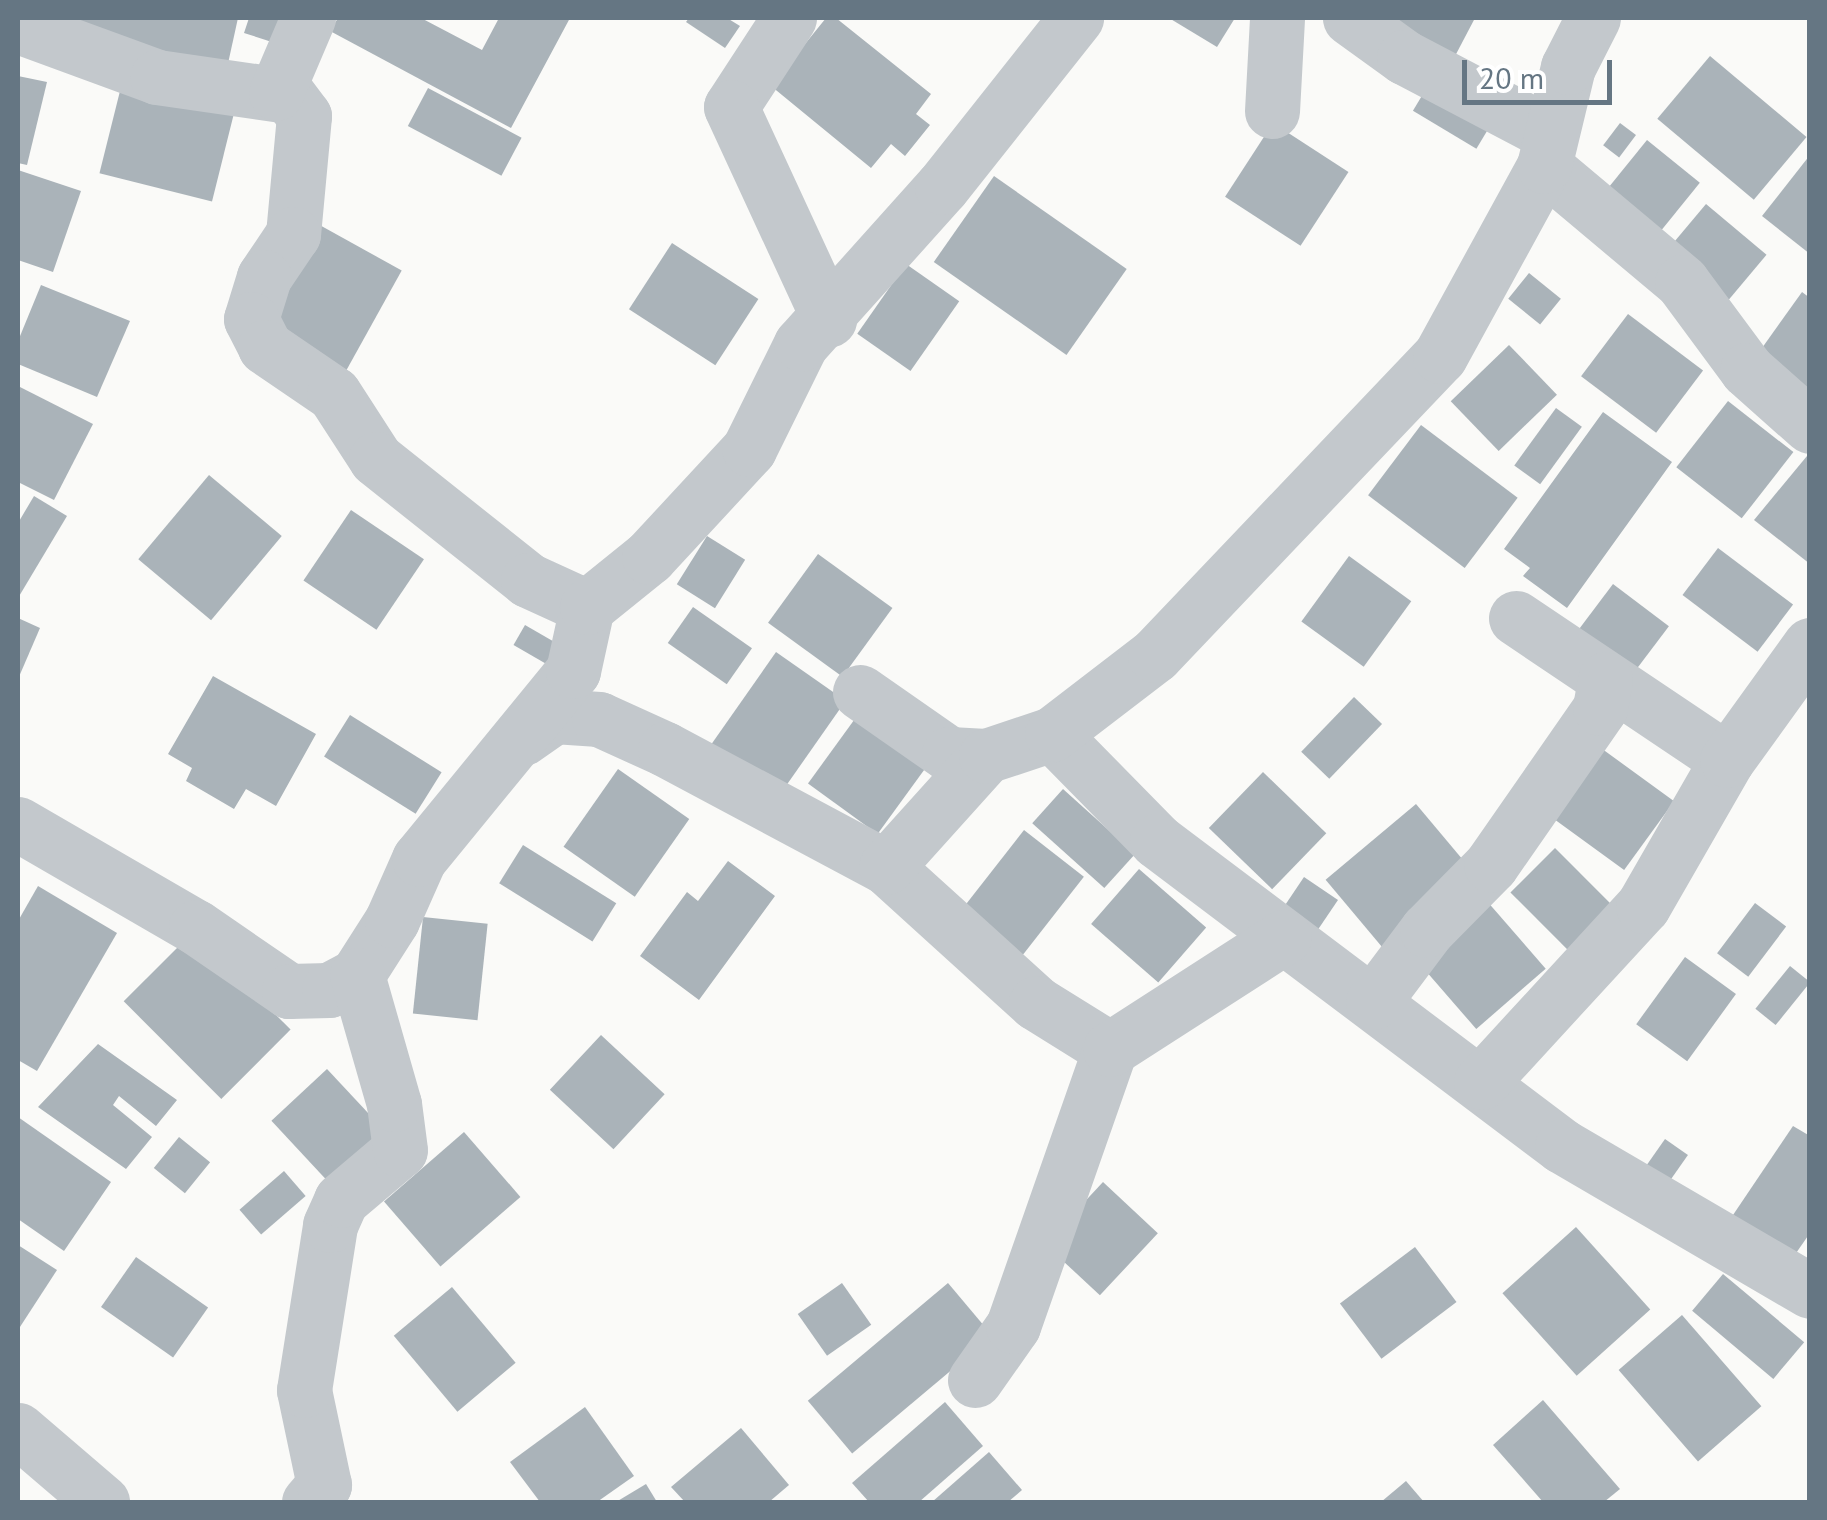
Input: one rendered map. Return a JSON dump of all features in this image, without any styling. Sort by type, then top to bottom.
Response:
[{"type":"street","points":[[276,93],[308,18]]},
{"type":"street","points":[[789,18],[731,106],[829,319]]},
{"type":"street","points":[[18,824],[196,927],[289,991],[329,990],[357,975],[392,920],[419,860],[524,738],[573,671],[587,608],[649,557],[749,449],[800,344],[829,319],[1076,18]]},
{"type":"street","points":[[1272,111],[1277,18]]},
{"type":"street","points":[[1350,18],[1546,150],[1682,282],[1747,370],[1810,426]]},
{"type":"street","points":[[860,692],[949,754],[986,756],[1052,734],[1155,655],[1245,568],[1440,356],[1546,150],[1568,66],[1593,18]]},
{"type":"street","points":[[18,26],[157,77],[289,96],[304,116],[293,234],[264,277],[251,319],[264,348],[334,394],[376,459],[528,580],[587,608]]},
{"type":"street","points":[[1516,618],[1727,760]]},
{"type":"street","points":[[1481,1082],[1643,906],[1727,760],[1810,645]]},
{"type":"street","points":[[1374,1002],[1427,930],[1492,865],[1600,708],[1605,679]]},
{"type":"street","points":[[524,738],[554,716],[600,718],[886,867],[1036,1004],[1110,1049]]},
{"type":"street","points":[[1052,734],[1157,841],[1562,1146],[1810,1290]]},
{"type":"street","points":[[886,867],[986,756]]},
{"type":"street","points":[[975,1380],[1013,1326],[1110,1049],[1284,937]]},
{"type":"street","points":[[309,1502],[324,1484],[304,1390],[330,1225],[340,1200],[400,1150],[394,1104],[357,975]]},
{"type":"street","points":[[18,1430],[102,1502]]},
{"type":"building","points":[[28,18],[238,18],[227,68]]},
{"type":"building","points":[[249,18],[282,18],[275,43],[244,33]]},
{"type":"building","points":[[338,18],[421,18],[482,50],[499,18],[570,18],[511,128],[330,31]]},
{"type":"building","points":[[689,18],[727,18],[740,26],[725,48],[686,22]]},
{"type":"building","points":[[826,18],[836,18],[931,94],[916,114],[930,125],[905,156],[891,144],[871,168],[771,86]]},
{"type":"building","points":[[1169,18],[1235,18],[1217,47]]},
{"type":"building","points":[[1400,18],[1475,18],[1454,58],[1395,27]]},
{"type":"building","points":[[1710,56],[1807,137],[1754,200],[1657,119]]},
{"type":"building","points":[[18,76],[47,82],[27,165],[18,163]]},
{"type":"building","points":[[1432,79],[1495,117],[1476,149],[1413,111]]},
{"type":"building","points":[[121,87],[234,115],[212,201],[99,173]]},
{"type":"building","points":[[428,88],[522,138],[501,176],[408,126]]},
{"type":"building","points":[[1273,123],[1348,172],[1301,246],[1225,197]]},
{"type":"building","points":[[1620,123],[1636,135],[1619,157],[1603,145]]},
{"type":"building","points":[[1647,140],[1700,183],[1648,247],[1595,205]]},
{"type":"building","points":[[1810,155],[1810,254],[1762,216]]},
{"type":"building","points":[[18,170],[81,191],[53,272],[18,260]]},
{"type":"building","points":[[994,176],[1127,269],[1066,355],[934,262]]},
{"type":"building","points":[[1706,204],[1767,255],[1726,303],[1666,252]]},
{"type":"building","points":[[316,223],[402,271],[344,375],[258,327]]},
{"type":"building","points":[[672,243],[758,299],[715,365],[629,309]]},
{"type":"building","points":[[906,264],[959,301],[910,371],[857,334]]},
{"type":"building","points":[[1529,273],[1561,299],[1540,324],[1508,299]]},
{"type":"building","points":[[41,285],[130,321],[97,397],[18,364],[18,341]]},
{"type":"building","points":[[1802,292],[1810,298],[1810,393],[1757,355]]},
{"type":"building","points":[[1628,314],[1703,371],[1656,433],[1581,376]]},
{"type":"building","points":[[1509,345],[1557,395],[1499,451],[1451,401]]},
{"type":"building","points":[[18,386],[93,424],[54,500],[18,482]]},
{"type":"building","points":[[1728,401],[1793,452],[1742,518],[1676,467]]},
{"type":"building","points":[[1556,408],[1582,427],[1540,484],[1514,465]]},
{"type":"building","points":[[1603,412],[1672,462],[1567,608],[1523,576],[1530,568],[1504,549]]},
{"type":"building","points":[[1421,425],[1518,498],[1465,568],[1368,495]]},
{"type":"building","points":[[1807,456],[1810,458],[1810,564],[1754,520]]},
{"type":"building","points":[[209,475],[282,536],[211,620],[138,559]]},
{"type":"building","points":[[34,496],[67,516],[18,598],[18,523]]},
{"type":"building","points":[[351,510],[424,559],[376,630],[303,580]]},
{"type":"building","points":[[707,536],[745,560],[715,608],[677,584]]},
{"type":"building","points":[[1718,548],[1793,605],[1758,652],[1682,595]]},
{"type":"building","points":[[818,554],[892,608],[842,677],[768,623]]},
{"type":"building","points":[[1349,556],[1411,601],[1364,667],[1301,622]]},
{"type":"building","points":[[1613,584],[1669,626],[1623,687],[1567,645]]},
{"type":"building","points":[[693,607],[752,648],[727,684],[668,643]]},
{"type":"building","points":[[18,618],[40,628],[18,679]]},
{"type":"building","points":[[525,625],[561,646],[550,666],[514,645]]},
{"type":"building","points":[[776,652],[846,701],[781,793],[711,745]]},
{"type":"building","points":[[213,676],[316,734],[276,806],[246,789],[234,809],[186,781],[192,768],[168,754]]},
{"type":"building","points":[[1354,697],[1382,724],[1329,779],[1301,752]]},
{"type":"building","points":[[865,705],[935,756],[878,834],[808,783]]},
{"type":"building","points":[[350,715],[442,772],[416,814],[324,757]]},
{"type":"building","points":[[1594,743],[1674,801],[1624,870],[1544,812]]},
{"type":"building","points":[[618,769],[689,819],[635,897],[564,847]]},
{"type":"building","points":[[1263,772],[1326,833],[1272,889],[1209,828]]},
{"type":"building","points":[[1063,789],[1135,854],[1104,888],[1032,823]]},
{"type":"building","points":[[1416,804],[1476,876],[1386,952],[1326,880]]},
{"type":"building","points":[[1024,830],[1084,877],[1019,960],[959,914]]},
{"type":"building","points":[[523,845],[616,903],[592,941],[499,883]]},
{"type":"building","points":[[1555,848],[1618,911],[1573,955],[1510,893]]},
{"type":"building","points":[[728,861],[775,896],[699,1000],[640,956],[687,892],[698,901]]},
{"type":"building","points":[[1139,869],[1206,927],[1158,982],[1091,924]]},
{"type":"building","points":[[1304,877],[1338,900],[1314,936],[1280,913]]},
{"type":"building","points":[[38,886],[117,933],[37,1071],[18,1060],[18,921]]},
{"type":"building","points":[[1486,900],[1546,969],[1476,1029],[1417,960]]},
{"type":"building","points":[[1755,903],[1786,926],[1748,977],[1717,953]]},
{"type":"building","points":[[423,917],[488,924],[478,1020],[413,1013]]},
{"type":"building","points":[[193,932],[291,1030],[221,1099],[124,1001]]},
{"type":"building","points":[[1685,957],[1736,994],[1687,1061],[1636,1024]]},
{"type":"building","points":[[1790,966],[1810,983],[1776,1025],[1755,1009]]},
{"type":"building","points":[[601,1035],[665,1094],[613,1149],[550,1090]]},
{"type":"building","points":[[98,1044],[177,1100],[156,1126],[119,1096],[113,1105],[152,1137],[126,1169],[38,1107]]},
{"type":"building","points":[[327,1069],[388,1134],[332,1186],[271,1121]]},
{"type":"building","points":[[18,1117],[111,1182],[64,1251],[18,1219]]},
{"type":"building","points":[[1793,1126],[1810,1136],[1810,1233],[1794,1256],[1733,1215]]},
{"type":"building","points":[[464,1132],[520,1197],[440,1266],[384,1202]]},
{"type":"building","points":[[179,1137],[210,1162],[185,1193],[154,1168]]},
{"type":"building","points":[[1665,1139],[1688,1155],[1669,1182],[1646,1166]]},
{"type":"building","points":[[284,1171],[306,1196],[261,1235],[239,1210]]},
{"type":"building","points":[[1103,1182],[1158,1233],[1100,1295],[1045,1244]]},
{"type":"building","points":[[1576,1227],[1650,1309],[1577,1376],[1502,1293]]},
{"type":"building","points":[[18,1245],[57,1270],[18,1330]]},
{"type":"building","points":[[1415,1247],[1457,1302],[1381,1359],[1340,1304]]},
{"type":"building","points":[[136,1257],[208,1307],[173,1357],[101,1307]]},
{"type":"building","points":[[1723,1274],[1804,1342],[1773,1379],[1692,1311]]},
{"type":"building","points":[[842,1283],[871,1325],[827,1356],[798,1314]]},
{"type":"building","points":[[948,1283],[992,1336],[852,1453],[808,1401]]},
{"type":"building","points":[[452,1287],[516,1363],[457,1412],[394,1336]]},
{"type":"building","points":[[1682,1315],[1761,1406],[1698,1461],[1619,1370]]},
{"type":"building","points":[[1543,1400],[1620,1489],[1604,1502],[1543,1502],[1493,1445]]},
{"type":"building","points":[[945,1402],[983,1446],[919,1502],[869,1502],[852,1483]]},
{"type":"building","points":[[585,1407],[634,1476],[597,1502],[540,1502],[510,1462]]},
{"type":"building","points":[[741,1428],[789,1485],[769,1502],[685,1502],[671,1487]]},
{"type":"building","points":[[989,1452],[1022,1490],[1008,1502],[932,1502]]},
{"type":"building","points":[[1406,1481],[1424,1502],[1381,1502]]},
{"type":"building","points":[[646,1484],[657,1502],[616,1502]]}]
